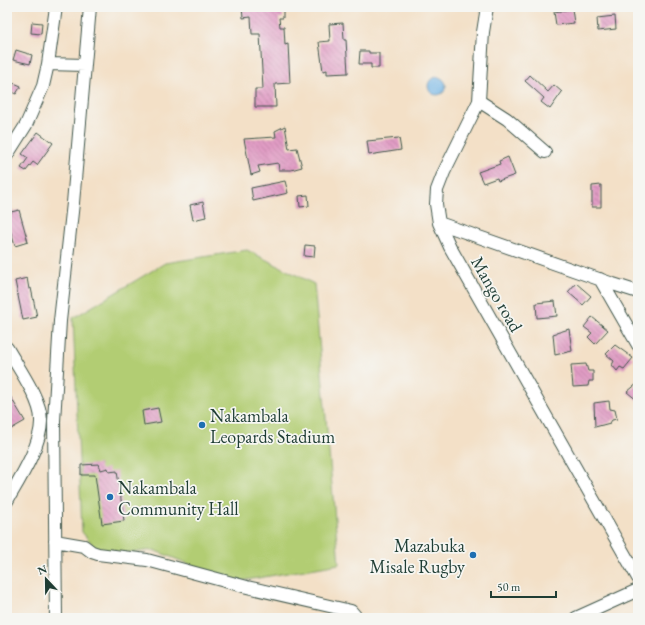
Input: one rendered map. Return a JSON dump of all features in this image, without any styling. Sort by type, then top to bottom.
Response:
[{"type":"street","points":[[7,155],[26,125],[44,86],[56,7]]},
{"type":"street","points":[[56,618],[54,421],[60,321],[73,202],[90,7]]},
{"type":"street","name":"Mango road","points":[[487,7],[482,32],[479,101],[444,172],[438,190],[436,204],[439,223],[450,247],[638,578]]},
{"type":"street","points":[[48,64],[85,65]]},
{"type":"street","points":[[479,101],[507,119],[545,152]]},
{"type":"street","points":[[439,223],[638,292]]},
{"type":"street","points":[[600,279],[638,345]]},
{"type":"street","points":[[7,348],[37,400],[41,419],[39,436],[32,454],[7,501]]},
{"type":"street","points":[[41,419],[54,421]]},
{"type":"street","points":[[55,541],[84,546],[92,552],[98,554],[147,560],[247,587],[351,611],[357,618]]},
{"type":"street","points":[[576,618],[638,590]]},
{"type":"green space","name":"Nakambala Leopards Stadium","points":[[247,250],[314,284],[339,564],[235,582],[153,550],[127,553],[96,549],[82,532],[73,318],[165,263]]},
{"type":"water","points":[[433,77],[441,77],[446,82],[444,93],[441,95],[433,95],[428,90],[428,82]]},
{"type":"building","points":[[242,7],[283,7],[283,18],[279,18],[280,27],[284,27],[285,45],[288,44],[290,83],[275,84],[276,107],[255,107],[255,89],[263,89],[260,34],[252,34],[251,17],[243,18]]},
{"type":"building","points":[[572,9],[574,23],[556,25],[554,12]]},
{"type":"building","points":[[615,16],[616,29],[598,31],[597,18]]},
{"type":"building","points":[[32,22],[42,23],[41,34],[31,33]]},
{"type":"building","points":[[343,23],[344,40],[346,40],[348,73],[327,74],[327,70],[323,71],[319,42],[330,41],[329,24]]},
{"type":"building","points":[[16,50],[32,55],[30,64],[13,60]]},
{"type":"building","points":[[360,51],[379,53],[379,68],[371,68],[371,64],[359,64]]},
{"type":"building","points":[[530,75],[548,92],[554,85],[562,92],[550,109],[541,102],[544,98],[525,81]]},
{"type":"building","points":[[14,83],[21,86],[16,94],[10,91]]},
{"type":"building","points":[[285,126],[289,149],[297,148],[302,167],[291,170],[279,170],[278,163],[258,166],[260,172],[251,175],[244,139],[276,137],[275,131]]},
{"type":"building","points":[[38,132],[53,143],[37,165],[33,162],[26,171],[21,168],[28,158],[22,154]]},
{"type":"building","points":[[399,138],[401,150],[369,155],[367,141]]},
{"type":"building","points":[[508,157],[515,175],[498,181],[497,178],[483,183],[478,172],[500,164],[499,161]]},
{"type":"building","points":[[285,181],[288,193],[253,201],[251,188]]},
{"type":"building","points":[[601,185],[601,207],[592,207],[592,186]]},
{"type":"building","points":[[308,195],[309,206],[300,207],[299,196]]},
{"type":"building","points":[[203,202],[206,217],[193,220],[190,205]]},
{"type":"building","points":[[19,210],[28,242],[15,246],[7,219],[7,213]]},
{"type":"building","points":[[305,245],[315,246],[314,257],[304,256]]},
{"type":"building","points":[[27,278],[29,289],[31,288],[37,317],[23,320],[15,281]]},
{"type":"building","points":[[576,283],[591,296],[583,305],[568,292]]},
{"type":"building","points":[[555,301],[557,316],[537,318],[536,303]]},
{"type":"building","points":[[592,317],[608,330],[595,344],[588,337],[592,333],[584,327]]},
{"type":"building","points":[[569,329],[572,351],[555,355],[553,334]]},
{"type":"building","points":[[615,345],[633,358],[624,369],[620,367],[617,371],[612,365],[614,361],[606,354]]},
{"type":"building","points":[[586,364],[588,371],[593,371],[593,381],[589,381],[588,386],[573,387],[571,365]]},
{"type":"building","points":[[638,383],[638,401],[627,392]]},
{"type":"building","points":[[7,391],[25,421],[11,429],[7,422]]},
{"type":"building","points":[[609,401],[610,409],[615,410],[617,419],[612,420],[610,423],[595,427],[594,403]]},
{"type":"building","points":[[158,408],[161,422],[144,425],[142,411]]},
{"type":"building","name":"Nakambala Community Hall","points":[[99,464],[101,470],[108,468],[109,472],[117,471],[124,521],[102,524],[95,475],[81,475],[81,465]]},
{"type":"place","name":"Nakambala Leopards Stadium","points":[[202,425]]},
{"type":"place","name":"Nakambala Community Hall","points":[[110,497]]},
{"type":"place","name":"Mazabuka Misale Rugby","points":[[473,555]]}]
